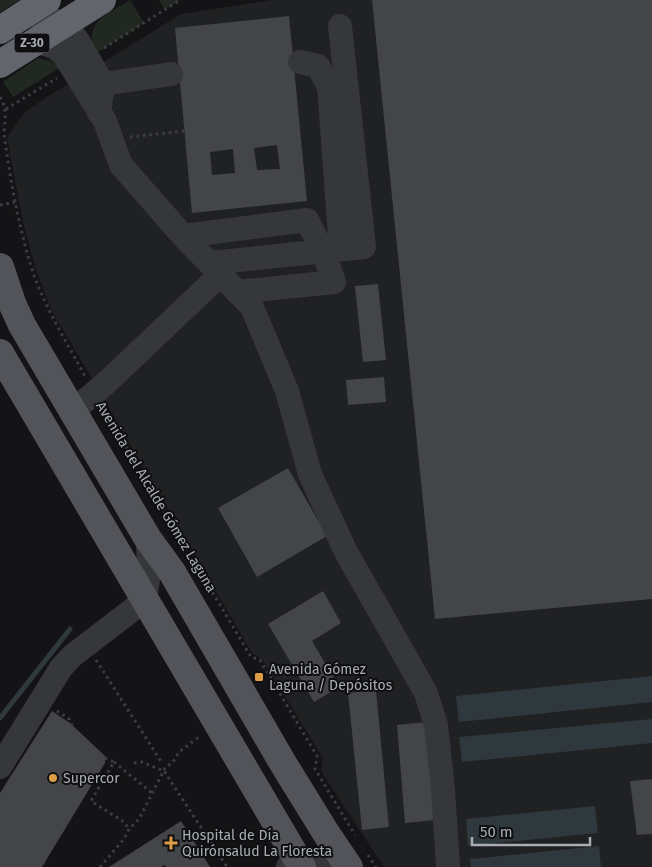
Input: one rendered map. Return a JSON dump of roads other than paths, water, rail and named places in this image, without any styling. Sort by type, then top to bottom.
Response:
[{"type":"highway","name":"Z-30","points":[[0,30],[48,0]]},
{"type":"highway","name":"Z-30","points":[[0,64],[102,0]]},
{"type":"main road","name":"Avenida del Alcalde Gómez Laguna","points":[[0,267],[22,325],[148,539],[172,572],[326,833],[357,858]]},
{"type":"main road","points":[[0,352],[145,600],[296,865]]},
{"type":"street","points":[[24,14],[44,16],[65,24],[78,41],[104,84],[99,113]]},
{"type":"street","points":[[73,411],[215,269],[332,250],[364,247],[340,26]]},
{"type":"street","points":[[36,41],[46,43],[64,55],[105,121],[121,165],[184,236],[252,307],[284,383],[310,474],[346,552],[426,693],[436,725],[443,789],[448,867]]},
{"type":"street","points":[[237,292],[334,282],[329,87],[318,66],[300,62]]},
{"type":"street","points":[[104,84],[171,74]]},
{"type":"street","points":[[184,236],[307,220],[332,250]]},
{"type":"street","points":[[0,767],[61,668],[72,656],[145,600],[149,573],[148,539]]},
{"type":"street","points":[[296,865],[308,861],[329,867]]},
{"type":"waterway","points":[[0,718],[70,629]]},
{"type":"place","name":"Avenida Gómez Laguna / Depósitos","points":[[259,677]]},
{"type":"place","name":"Supercor","points":[[53,778]]},
{"type":"place","name":"Hospital de Día Quirónsalud La Floresta","points":[[171,843]]}]
